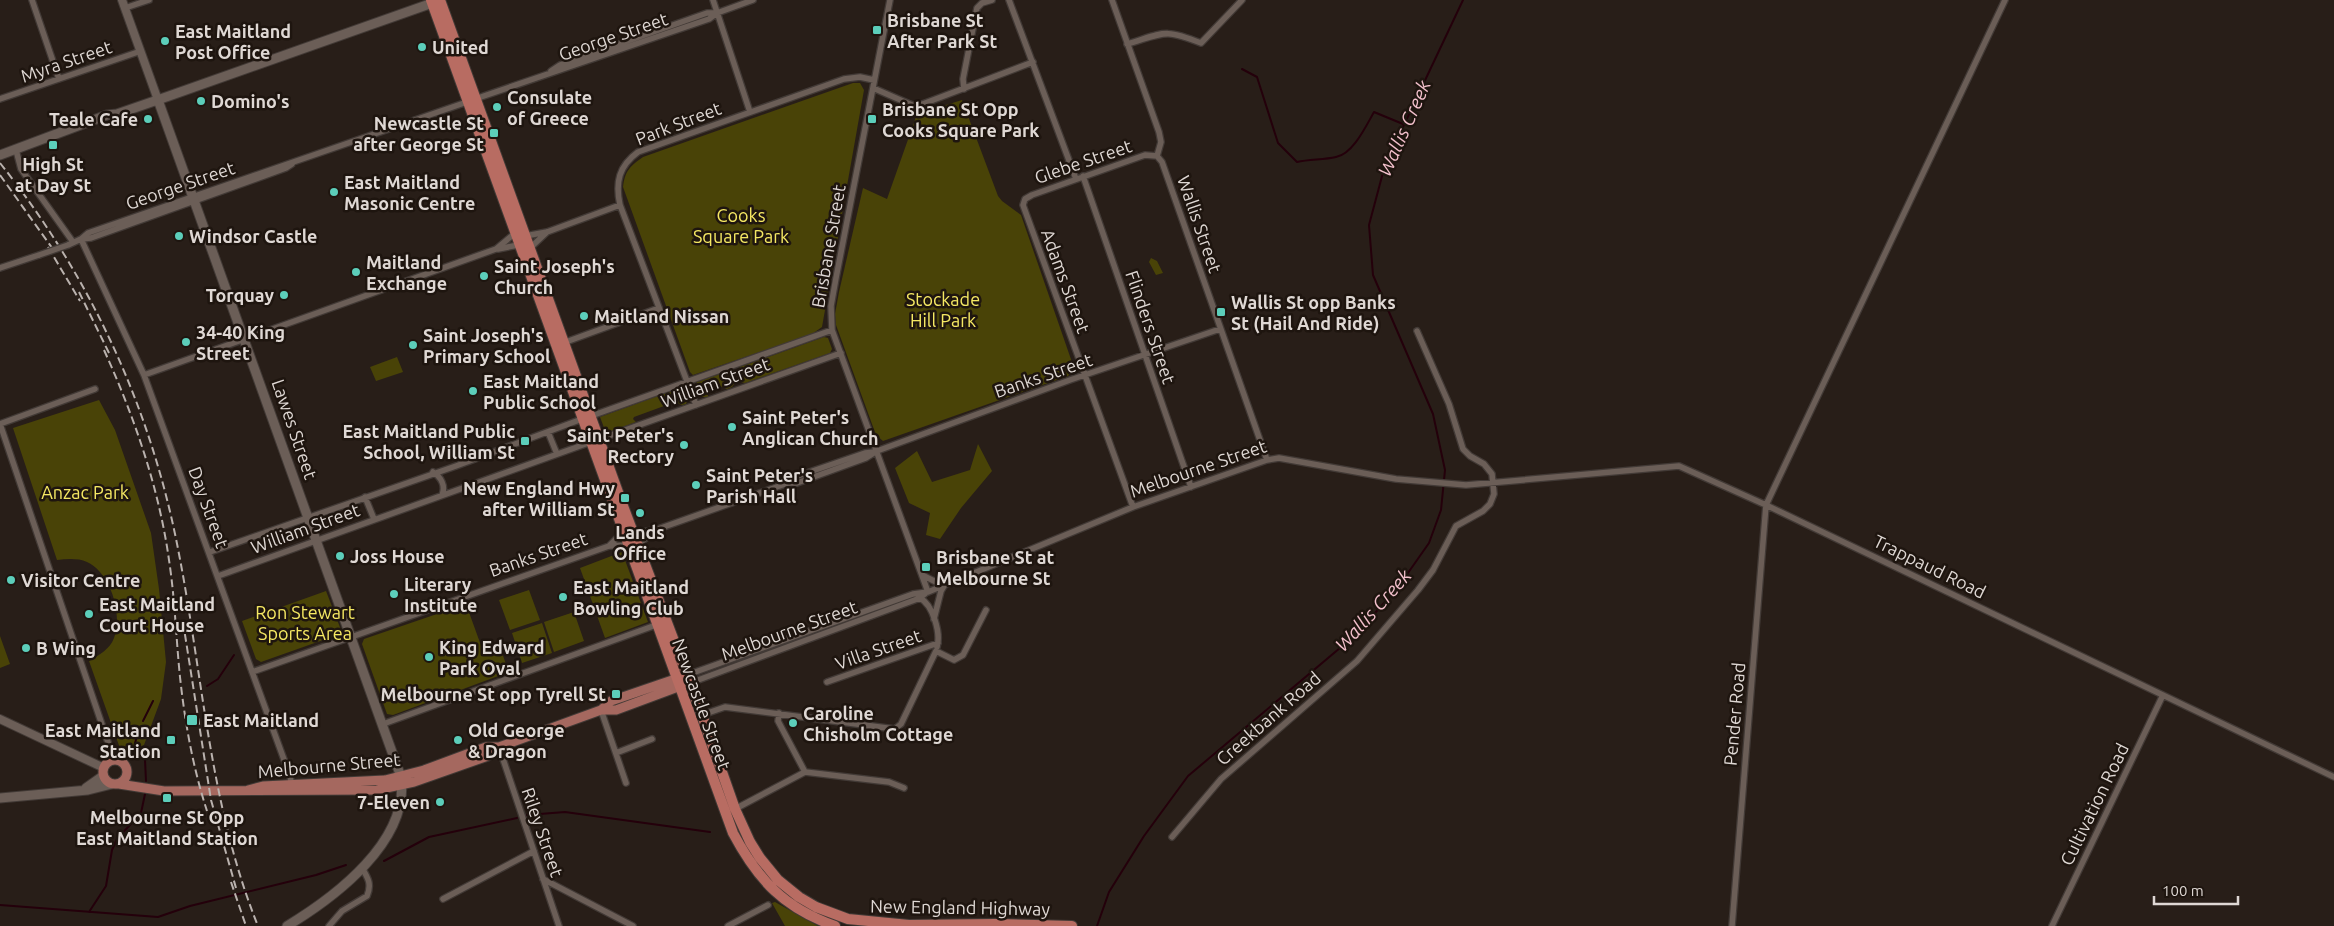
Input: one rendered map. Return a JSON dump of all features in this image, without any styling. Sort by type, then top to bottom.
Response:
[{"type":"highway","name":"Newcastle Street","points":[[435,1],[519,235],[529,250],[564,343],[587,417],[628,533],[689,679],[702,715],[744,854],[755,871],[770,887],[800,910],[836,926]]},
{"type":"highway","name":"Newcastle Street","points":[[471,101],[518,217],[518,245],[587,417]]},
{"type":"highway","points":[[518,217],[518,245]]},
{"type":"highway","points":[[519,235],[523,244],[525,264]]},
{"type":"highway","name":"Newcastle Street","points":[[633,545],[656,625],[730,811],[778,880],[789,890],[816,907],[847,922]]},
{"type":"highway","name":"New England Highway","points":[[847,922],[909,925],[995,924],[1071,926]]},
{"type":"main road","points":[[1,155],[98,118],[117,114],[158,100],[435,1]]},
{"type":"main road","name":"Lawes Street","points":[[158,100],[195,198],[352,637],[401,781]]},
{"type":"main road","name":"Melbourne Street","points":[[115,784],[140,786],[164,791],[292,788],[360,791],[488,756],[499,747],[602,710],[616,710],[689,679]]},
{"type":"main road","points":[[79,791],[93,785],[108,762],[114,760],[122,762],[140,786]]},
{"type":"main road","points":[[0,798],[97,789],[125,779],[127,769]]},
{"type":"main road","points":[[103,772],[115,784]]},
{"type":"main road","points":[[286,926],[341,889],[362,868],[391,827],[400,807],[401,781]]},
{"type":"street","points":[[32,0],[58,79]]},
{"type":"street","name":"Lawes Street","points":[[122,0],[158,100]]},
{"type":"street","points":[[125,8],[149,0]]},
{"type":"street","points":[[713,0],[750,112]]},
{"type":"street","name":"George Street","points":[[0,268],[71,243],[81,239],[88,233],[195,198],[284,164],[292,164],[546,74],[561,71],[709,19],[717,13],[753,0]]},
{"type":"street","name":"Brisbane Street","points":[[890,0],[831,306],[832,330],[928,592]]},
{"type":"street","points":[[964,89],[963,79],[977,8],[982,3],[992,0]]},
{"type":"street","points":[[1009,0],[1076,179]]},
{"type":"street","points":[[1112,0],[1159,132],[1161,142],[1157,156]]},
{"type":"street","points":[[1127,44],[1164,32],[1177,34],[1201,43],[1242,0]]},
{"type":"street","points":[[1766,505],[2006,0]]},
{"type":"street","name":"Myra Street","points":[[0,99],[141,51]]},
{"type":"street","points":[[873,88],[912,104],[920,105],[1033,62]]},
{"type":"street","name":"Park Street","points":[[696,405],[620,205],[617,186],[619,176],[628,159],[638,152],[844,79],[860,77],[874,80]]},
{"type":"street","points":[[16,150],[21,169],[71,243]]},
{"type":"street","name":"Glebe Street","points":[[1023,205],[1025,199],[1032,195],[1083,176],[1146,155],[1157,156]]},
{"type":"street","name":"Wallis Street","points":[[1157,156],[1162,162],[1267,460]]},
{"type":"street","name":"Flinders Street","points":[[1083,176],[1191,487]]},
{"type":"street","points":[[144,374],[496,249],[519,235],[547,232],[620,205]]},
{"type":"street","name":"Adams Street","points":[[1023,205],[1132,507]]},
{"type":"street","points":[[529,250],[547,232]]},
{"type":"street","name":"Day Street","points":[[81,239],[94,272],[144,374],[210,552],[292,788]]},
{"type":"street","points":[[496,249],[518,245]]},
{"type":"street","points":[[564,343],[658,308]]},
{"type":"street","name":"Banks Street","points":[[252,672],[609,546],[628,533],[658,529],[788,483],[798,483],[866,458],[877,451],[1220,329]]},
{"type":"street","name":"William Street","points":[[210,552],[832,330]]},
{"type":"street","points":[[1417,331],[1449,404],[1463,449],[1470,456],[1484,464],[1492,474],[1494,484]]},
{"type":"street","name":"William Street","points":[[218,576],[841,353]]},
{"type":"street","points":[[95,389],[0,424],[114,760]]},
{"type":"street","points":[[548,432],[556,454]]},
{"type":"street","name":"Melbourne Street","points":[[689,679],[913,594],[928,592],[944,586],[1132,507],[1267,460],[1279,458],[1362,474],[1424,482],[1466,485],[1494,484]]},
{"type":"street","name":"Trappaud Road","points":[[1494,484],[1679,466],[1766,505],[2334,777]]},
{"type":"street","points":[[433,472],[440,478],[444,488],[442,495]]},
{"type":"street","name":"Creekbank Road","points":[[1172,837],[1221,779],[1363,654],[1433,570],[1456,526],[1483,511],[1490,504],[1494,494],[1494,484]]},
{"type":"street","name":"William Street","points":[[365,497],[374,519]]},
{"type":"street","name":"Pender Road","points":[[1732,926],[1766,505]]},
{"type":"street","name":"Banks Street","points":[[609,546],[633,545],[658,529]]},
{"type":"street","points":[[922,575],[944,586],[941,590],[934,619]]},
{"type":"street","name":"Melbourne Street","points":[[689,679],[920,598],[928,592]]},
{"type":"street","points":[[702,715],[725,707],[895,728],[901,724],[936,651],[940,636],[928,604],[920,598]]},
{"type":"street","points":[[936,651],[954,660],[963,655],[986,610]]},
{"type":"street","points":[[383,724],[656,625]]},
{"type":"street","name":"Villa Street","points":[[827,682],[938,643]]},
{"type":"street","name":"Cultivation Road","points":[[2052,926],[2163,695]]},
{"type":"street","points":[[602,710],[626,783]]},
{"type":"street","points":[[779,713],[778,721],[805,772]]},
{"type":"street","points":[[0,719],[103,772]]},
{"type":"street","points":[[616,754],[652,739]]},
{"type":"street","name":"Riley Street","points":[[499,747],[559,926]]},
{"type":"street","points":[[730,811],[805,772],[890,782],[904,788]]},
{"type":"street","points":[[443,899],[534,851]]},
{"type":"street","points":[[329,926],[342,911],[367,896],[370,886],[369,879],[362,868]]},
{"type":"street","points":[[543,878],[633,926]]},
{"type":"street","points":[[728,926],[768,905]]},
{"type":"green space","name":"Cooks Square Park","points":[[853,83],[860,83],[864,90],[822,327],[812,334],[693,375],[690,372],[623,187],[627,173],[631,166],[643,157]]},
{"type":"green space","name":"Stockade Hill Park","points":[[962,100],[998,196],[1021,215],[1074,368],[1068,376],[883,441],[876,435],[836,325],[835,314],[863,188],[887,199],[917,114]]},
{"type":"green space","points":[[1151,258],[1157,261],[1163,273],[1156,275],[1149,262]]},
{"type":"green space","points":[[824,337],[828,338],[832,349],[830,353],[745,383],[741,382],[737,372],[740,367]]},
{"type":"green space","points":[[397,357],[403,372],[376,381],[370,367]]},
{"type":"green space","points":[[726,372],[729,373],[734,384],[732,387],[727,389],[720,386],[703,392],[708,397],[699,397],[696,387],[697,382]]},
{"type":"green space","points":[[680,388],[685,390],[688,400],[686,404],[682,405],[675,402],[634,417],[633,419],[636,422],[606,433],[600,417]]},
{"type":"green space","name":"Anzac Park","points":[[99,400],[115,430],[151,533],[166,662],[161,699],[144,745],[122,754],[89,661],[107,649],[114,638],[117,618],[113,596],[103,575],[95,567],[87,562],[76,559],[57,560],[13,428]]},
{"type":"green space","points":[[978,444],[992,471],[961,508],[940,539],[926,535],[930,513],[909,503],[895,468],[917,451],[932,482],[970,470]]},
{"type":"green space","points":[[622,552],[648,622],[605,638],[580,568]]},
{"type":"green space","points":[[529,590],[540,620],[510,630],[499,600]]},
{"type":"green space","name":"Ron Stewart Sports Area","points":[[326,591],[341,630],[340,634],[261,662],[256,659],[242,621]]},
{"type":"green space","points":[[466,604],[483,651],[499,645],[509,672],[393,715],[387,714],[362,644],[364,639]]},
{"type":"green space","points":[[574,612],[584,641],[554,652],[544,622]]},
{"type":"green space","points":[[542,623],[552,653],[522,663],[512,633]]},
{"type":"green space","points":[[0,636],[10,664],[0,668]]},
{"type":"green space","points":[[775,902],[818,926],[785,926],[772,903]]},
{"type":"waterway","name":"Wallis Creek","points":[[1097,926],[1109,892],[1144,836],[1188,776],[1353,637],[1396,590],[1429,543],[1441,510],[1445,470],[1433,414],[1373,275],[1369,225],[1385,165],[1463,0]]},
{"type":"waterway","points":[[1242,69],[1257,77],[1278,143],[1297,162],[1342,155],[1358,139],[1374,112],[1403,124]]},
{"type":"waterway","points":[[207,686],[218,679],[234,655]]},
{"type":"waterway","points":[[143,721],[153,701]]},
{"type":"waterway","points":[[136,749],[135,743],[139,730]]},
{"type":"waterway","points":[[142,754],[145,760],[146,781]]},
{"type":"waterway","points":[[89,912],[106,886],[112,850],[117,839],[141,813],[145,794]]},
{"type":"waterway","points":[[527,815],[565,812],[710,832]]},
{"type":"waterway","points":[[384,861],[429,837],[517,818]]},
{"type":"waterway","points":[[0,905],[158,917],[190,906],[316,875],[346,865]]},
{"type":"railway","points":[[0,163],[33,207],[63,252],[90,299],[134,397],[152,448],[179,554],[218,789],[242,881],[258,926]]},
{"type":"railway","points":[[0,175],[55,252]]},
{"type":"railway","points":[[48,247],[80,301]]},
{"type":"railway","points":[[79,292],[110,355]]},
{"type":"railway","points":[[104,350],[135,426],[159,506],[171,575],[184,711],[190,745],[207,811]]},
{"type":"railway","points":[[183,622],[211,800],[236,888]]},
{"type":"railway","points":[[231,882],[246,926]]},
{"type":"place","name":"Brisbane St After Park St","points":[[877,30]]},
{"type":"place","name":"East Maitland Post Office","points":[[165,41]]},
{"type":"place","name":"United","points":[[422,47]]},
{"type":"place","name":"Domino's","points":[[201,101]]},
{"type":"place","name":"Consulate of Greece","points":[[497,107]]},
{"type":"place","name":"Teale Cafe","points":[[148,119]]},
{"type":"place","name":"Brisbane St Opp Cooks Square Park","points":[[872,119]]},
{"type":"place","name":"Newcastle St after George St","points":[[494,133]]},
{"type":"place","name":"High St at Day St","points":[[53,145]]},
{"type":"place","name":"East Maitland Masonic Centre","points":[[334,192]]},
{"type":"place","name":"Windsor Castle","points":[[179,236]]},
{"type":"place","name":"Maitland Exchange","points":[[356,272]]},
{"type":"place","name":"Saint Joseph's Church","points":[[484,276]]},
{"type":"place","name":"Torquay","points":[[284,295]]},
{"type":"place","name":"Wallis St opp Banks St (Hail And Ride)","points":[[1221,312]]},
{"type":"place","name":"Maitland Nissan","points":[[584,316]]},
{"type":"place","name":"34-40 King Street","points":[[186,342]]},
{"type":"place","name":"Saint Joseph's Primary School","points":[[413,345]]},
{"type":"place","name":"East Maitland Public School","points":[[473,391]]},
{"type":"place","name":"Saint Peter's Anglican Church","points":[[732,427]]},
{"type":"place","name":"East Maitland Public School, William St","points":[[525,441]]},
{"type":"place","name":"Saint Peter's Rectory","points":[[684,445]]},
{"type":"place","name":"Saint Peter's Parish Hall","points":[[696,485]]},
{"type":"place","name":"New England Hwy after William St","points":[[625,498]]},
{"type":"place","name":"Lands Office","points":[[640,513]]},
{"type":"place","name":"Joss House","points":[[340,556]]},
{"type":"place","name":"Brisbane St at Melbourne St","points":[[926,567]]},
{"type":"place","name":"Visitor Centre","points":[[11,580]]},
{"type":"place","name":"Literary Institute","points":[[394,594]]},
{"type":"place","name":"East Maitland Bowling Club","points":[[563,597]]},
{"type":"place","name":"East Maitland Court House","points":[[89,614]]},
{"type":"place","name":"B Wing","points":[[26,648]]},
{"type":"place","name":"King Edward Park Oval","points":[[429,657]]},
{"type":"place","name":"Melbourne St opp Tyrell St","points":[[616,694]]},
{"type":"place","name":"East Maitland","points":[[192,720]]},
{"type":"place","name":"Caroline Chisholm Cottage","points":[[793,723]]},
{"type":"place","name":"East Maitland Station","points":[[171,740]]},
{"type":"place","name":"Old George & Dragon","points":[[458,740]]},
{"type":"place","name":"Melbourne St Opp East Maitland Station","points":[[167,798]]},
{"type":"place","name":"7-Eleven","points":[[440,802]]}]
